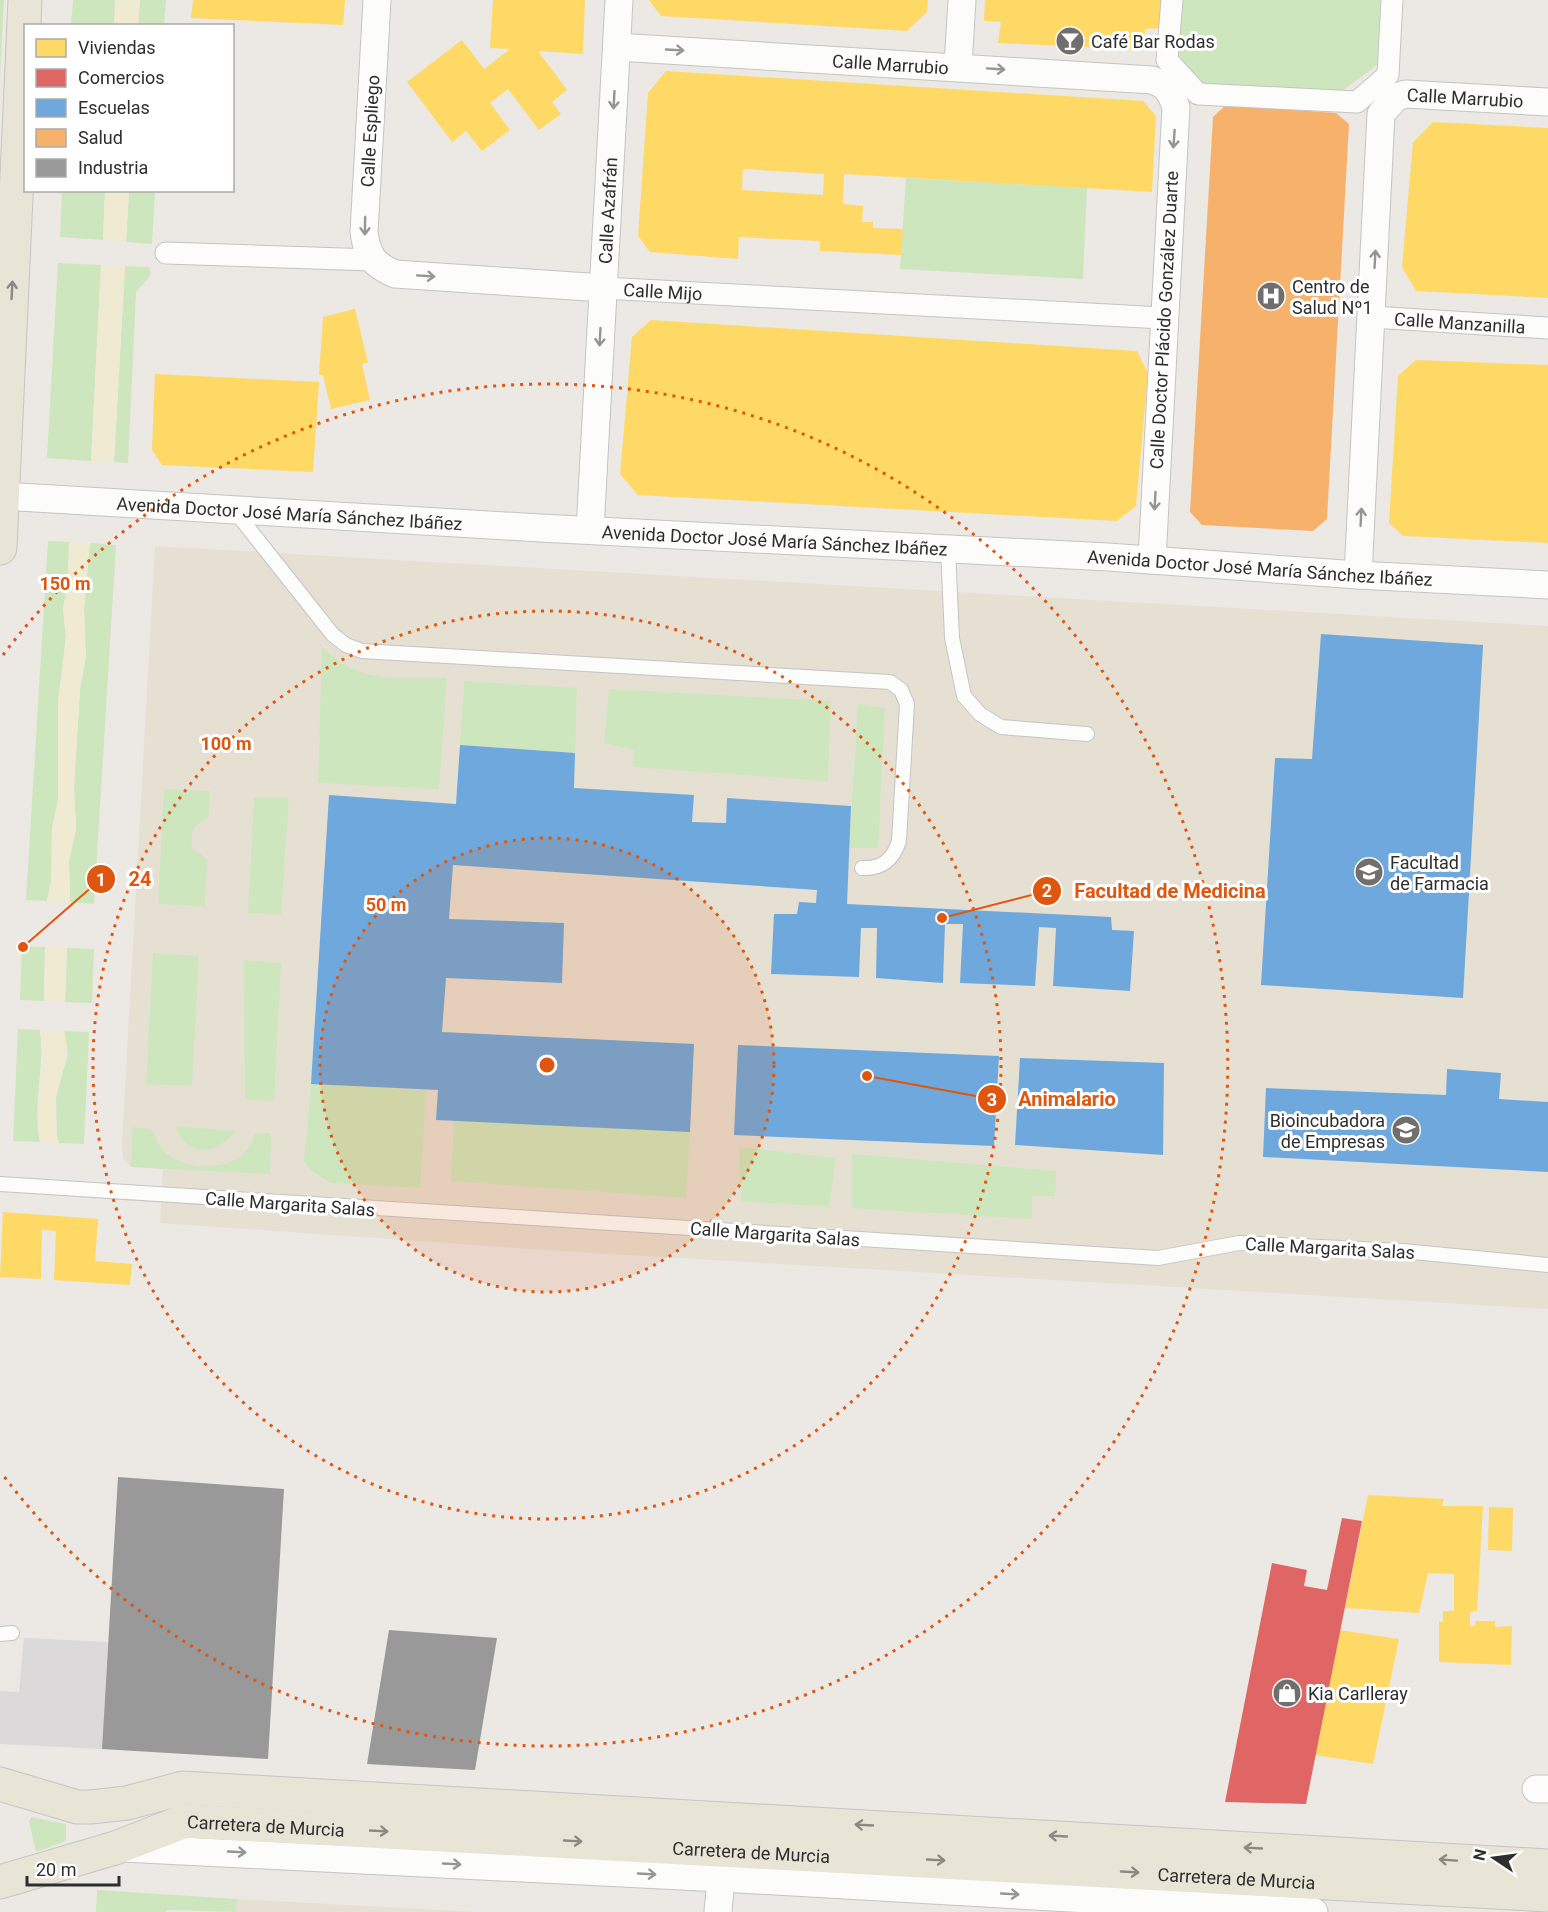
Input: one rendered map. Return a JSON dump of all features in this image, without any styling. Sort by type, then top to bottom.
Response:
[{"type":"main road","points":[[0,548],[25,0]]},
{"type":"main road","name":"Carretera de Murcia","points":[[0,1784],[77,1807],[127,1803],[183,1788],[195,1788],[1548,1866]]},
{"type":"main road","name":"Carretera de Murcia","points":[[115,1848],[185,1821],[1548,1895]]},
{"type":"main road","points":[[0,1882],[115,1848]]},
{"type":"street","name":"Calle Espliego","points":[[372,260],[366,252],[364,232],[377,0]]},
{"type":"street","name":"Calle Azafrán","points":[[590,530],[620,0]]},
{"type":"street","points":[[958,66],[962,0]]},
{"type":"street","name":"Calle Doctor Plácido González Duarte","points":[[1152,560],[1163,318],[1176,107],[1171,93],[1171,78],[1167,60],[1172,0]]},
{"type":"street","points":[[1358,575],[1381,114],[1378,98],[1388,75],[1392,0]]},
{"type":"street","name":"Calle Marrubio","points":[[617,47],[958,66],[1152,80],[1171,78],[1198,94],[1357,102],[1406,94],[1548,102]]},
{"type":"street","name":"Calle Mijo","points":[[166,253],[372,260],[395,274],[603,288],[1163,318]]},
{"type":"street","name":"Calle Manzanilla","points":[[1372,317],[1548,328]]},
{"type":"street","name":"Avenida Doctor José María Sánchez Ibáñez","points":[[2,496],[1152,560],[1358,575],[1548,585]]},
{"type":"street","name":"Carretera de Murcia","points":[[115,1848],[721,1878],[1314,1912]]},
{"type":"street","points":[[718,1912],[721,1878]]},
{"type":"lane","points":[[232,509],[333,635],[346,645],[362,651],[890,682],[901,690],[907,704],[898,841],[894,854],[885,863],[874,869],[862,868]]},
{"type":"lane","points":[[948,549],[952,638],[964,696],[980,714],[1001,727],[1087,734]]},
{"type":"lane","name":"Calle Margarita Salas","points":[[0,1184],[1158,1258],[1239,1243],[1403,1251],[1548,1265]]},
{"type":"shaded area","points":[[155,546],[1548,626],[1548,1309],[559,1251],[160,1223],[163,1169],[131,1167],[123,1158],[122,1144]]},
{"type":"shaded area","points":[[24,1638],[108,1642],[102,1749],[0,1744],[0,1691],[19,1692]]},
{"type":"shaded area","points":[[237,1899],[477,1912],[236,1912]]},
{"type":"green space","points":[[0,0],[4,0],[0,77]]},
{"type":"green space","points":[[73,0],[115,0],[114,24],[71,24]]},
{"type":"green space","points":[[140,0],[166,0],[164,24],[138,24]]},
{"type":"green space","points":[[1175,0],[1384,0],[1380,63],[1339,93],[1198,85],[1174,49]]},
{"type":"green space","points":[[906,178],[1087,188],[1083,279],[900,269]]},
{"type":"green space","points":[[62,192],[105,192],[103,240],[60,237]]},
{"type":"green space","points":[[129,192],[155,192],[152,244],[126,242]]},
{"type":"green space","points":[[58,263],[101,265],[91,461],[47,458]]},
{"type":"green space","points":[[125,266],[150,267],[150,276],[136,292],[128,463],[114,462]]},
{"type":"green space","points":[[48,541],[69,542],[68,582],[63,609],[66,637],[58,702],[58,800],[52,829],[51,881],[47,901],[26,900]]},
{"type":"green space","points":[[90,543],[116,545],[94,904],[70,902],[69,862],[76,828],[74,788],[80,689],[86,656],[84,609]]},
{"type":"green space","points":[[322,647],[336,659],[365,673],[396,678],[447,678],[439,789],[318,783]]},
{"type":"green space","points":[[464,681],[577,688],[575,753],[460,745]]},
{"type":"green space","points":[[609,689],[831,701],[828,781],[633,767],[634,750],[604,743]]},
{"type":"green space","points":[[858,704],[885,708],[878,848],[849,848]]},
{"type":"green space","points":[[164,789],[210,791],[209,817],[200,822],[192,837],[192,848],[207,859],[205,906],[158,904]]},
{"type":"green space","points":[[254,798],[289,798],[281,914],[248,913]]},
{"type":"green space","points":[[22,946],[45,947],[44,1001],[20,1000]]},
{"type":"green space","points":[[67,948],[94,949],[92,1003],[65,1002]]},
{"type":"green space","points":[[153,953],[199,956],[192,1086],[146,1084]]},
{"type":"green space","points":[[244,960],[281,963],[274,1101],[245,1099]]},
{"type":"green space","points":[[18,1029],[40,1030],[41,1058],[37,1114],[40,1142],[13,1141]]},
{"type":"green space","points":[[64,1031],[89,1032],[84,1144],[59,1143],[57,1137],[56,1097],[68,1054]]},
{"type":"green space","points":[[311,1084],[426,1090],[420,1188],[330,1183],[311,1170],[304,1160]]},
{"type":"green space","points":[[454,1120],[690,1132],[686,1198],[451,1181]]},
{"type":"green space","points":[[175,1126],[236,1131],[220,1145],[203,1150],[195,1149],[187,1144]]},
{"type":"green space","points":[[132,1127],[151,1129],[161,1148],[171,1156],[190,1165],[200,1166],[230,1162],[245,1153],[255,1134],[271,1133],[270,1174],[131,1167]]},
{"type":"green space","points":[[739,1147],[836,1158],[829,1207],[741,1201]]},
{"type":"green space","points":[[852,1154],[1056,1171],[1055,1196],[1032,1196],[1032,1219],[852,1208]]},
{"type":"green space","points":[[31,1817],[66,1824],[66,1841],[36,1852],[29,1821]]},
{"type":"green space","points":[[97,1890],[237,1899],[236,1912],[167,1910],[166,1912],[96,1912]]},
{"type":"sand","points":[[115,0],[140,0],[138,24],[114,24]]},
{"type":"sand","points":[[105,192],[129,192],[126,242],[103,240]]},
{"type":"sand","points":[[101,265],[125,266],[114,462],[91,461]]},
{"type":"sand","points":[[69,542],[90,543],[84,609],[86,656],[80,689],[74,788],[76,828],[69,862],[70,902],[47,901],[51,881],[52,829],[58,800],[58,702],[66,637],[63,609],[68,582]]},
{"type":"sand","points":[[45,947],[67,948],[65,1002],[44,1001]]},
{"type":"sand","points":[[40,1030],[64,1031],[66,1040],[66,1056],[55,1102],[59,1143],[40,1142],[38,1131],[43,1065]]},
{"type":"building: Viviendas","points":[[193,0],[345,0],[343,25],[191,18]]},
{"type":"building: Viviendas","points":[[493,0],[585,0],[583,54],[538,51],[567,90],[552,102],[561,114],[539,130],[508,89],[490,103],[510,130],[482,151],[466,131],[452,142],[407,82],[462,40],[484,69],[510,49],[490,48]]},
{"type":"building: Viviendas","points":[[649,0],[928,0],[927,12],[907,31],[661,16]]},
{"type":"building: Viviendas","points":[[985,0],[1166,0],[1164,28],[1145,29],[1144,50],[998,43],[1001,22],[984,21]]},
{"type":"building: Viviendas","points":[[666,71],[1143,101],[1156,116],[1152,192],[844,174],[843,204],[863,206],[862,222],[873,222],[873,228],[903,229],[901,255],[820,251],[820,241],[739,237],[738,259],[650,252],[638,236],[648,93]],"holes":[[[743,169],[824,174],[823,195],[742,190]]]},
{"type":"building: Viviendas","points":[[1433,122],[1548,128],[1548,298],[1416,291],[1402,267],[1413,142]]},
{"type":"building: Viviendas","points":[[355,309],[368,363],[362,364],[370,400],[331,409],[323,375],[319,375],[323,317]]},
{"type":"building: Viviendas","points":[[651,320],[1137,351],[1148,373],[1136,506],[1117,521],[638,495],[620,474],[632,337]]},
{"type":"building: Viviendas","points":[[1416,360],[1548,365],[1548,543],[1403,536],[1389,523],[1398,376]]},
{"type":"building: Viviendas","points":[[155,374],[319,382],[313,472],[162,465],[152,450]]},
{"type":"building: Viviendas","points":[[3,1212],[98,1219],[95,1261],[132,1264],[130,1285],[54,1280],[56,1231],[42,1230],[41,1279],[0,1277]]},
{"type":"building: Viviendas","points":[[1368,1495],[1444,1499],[1442,1506],[1483,1506],[1477,1611],[1470,1612],[1470,1626],[1475,1626],[1476,1621],[1495,1621],[1495,1627],[1512,1626],[1511,1665],[1439,1662],[1439,1622],[1443,1622],[1443,1611],[1454,1611],[1454,1574],[1428,1573],[1419,1613],[1345,1608]]},
{"type":"building: Viviendas","points":[[1489,1507],[1513,1508],[1512,1551],[1488,1550]]},
{"type":"building: Viviendas","points":[[1339,1630],[1399,1639],[1373,1764],[1315,1755]]},
{"type":"building: Comercios","name":"Kia Carlleray","points":[[1342,1518],[1362,1521],[1306,1804],[1225,1802],[1272,1563],[1307,1570],[1304,1586],[1327,1590]]},
{"type":"building: Escuelas","name":"Facultad de Farmacia","points":[[1321,634],[1483,645],[1463,998],[1261,985],[1275,758],[1312,759]]},
{"type":"building: Escuelas","points":[[460,745],[575,753],[574,788],[694,795],[692,822],[726,823],[727,798],[851,806],[847,904],[1111,917],[1112,930],[1134,931],[1130,991],[1053,986],[1056,928],[1039,927],[1035,986],[960,983],[963,924],[945,924],[943,983],[876,978],[877,928],[861,928],[859,977],[771,974],[774,914],[797,914],[799,902],[816,903],[817,890],[453,865],[449,919],[564,923],[562,983],[446,978],[442,1032],[694,1044],[690,1132],[436,1120],[438,1090],[311,1084],[329,795],[456,804]]},
{"type":"building: Escuelas","points":[[738,1045],[999,1056],[994,1146],[734,1135]]},
{"type":"building: Escuelas","points":[[1020,1058],[1164,1063],[1163,1155],[1015,1145]]},
{"type":"building: Escuelas","name":"Bioincubadora de Empresas","points":[[1447,1069],[1501,1073],[1499,1099],[1548,1102],[1548,1172],[1263,1157],[1266,1088],[1446,1095]]},
{"type":"building: Salud","name":"Centro de Salud Nº1","points":[[1226,105],[1336,113],[1349,124],[1327,519],[1313,531],[1202,525],[1190,512],[1213,117]]},
{"type":"building: Industria","points":[[118,1477],[284,1489],[268,1759],[102,1749]]},
{"type":"building: Industria","points":[[389,1630],[497,1638],[475,1770],[367,1764]]},
{"type":"place","name":"Café Bar Rodas","points":[[1070,41]]},
{"type":"place","name":"Centro de Salud Nº1","points":[[1271,296]]},
{"type":"place","name":"Facultad de Farmacia","points":[[1369,872]]},
{"type":"place","name":"Facultad de Medicina","points":[[942,918]]},
{"type":"place","name":"24","points":[[23,947]]},
{"type":"place","name":"Animalario","points":[[867,1076]]},
{"type":"place","name":"Bioincubadora de Empresas","points":[[1406,1130]]},
{"type":"place","name":"Kia Carlleray","points":[[1287,1693]]}]
